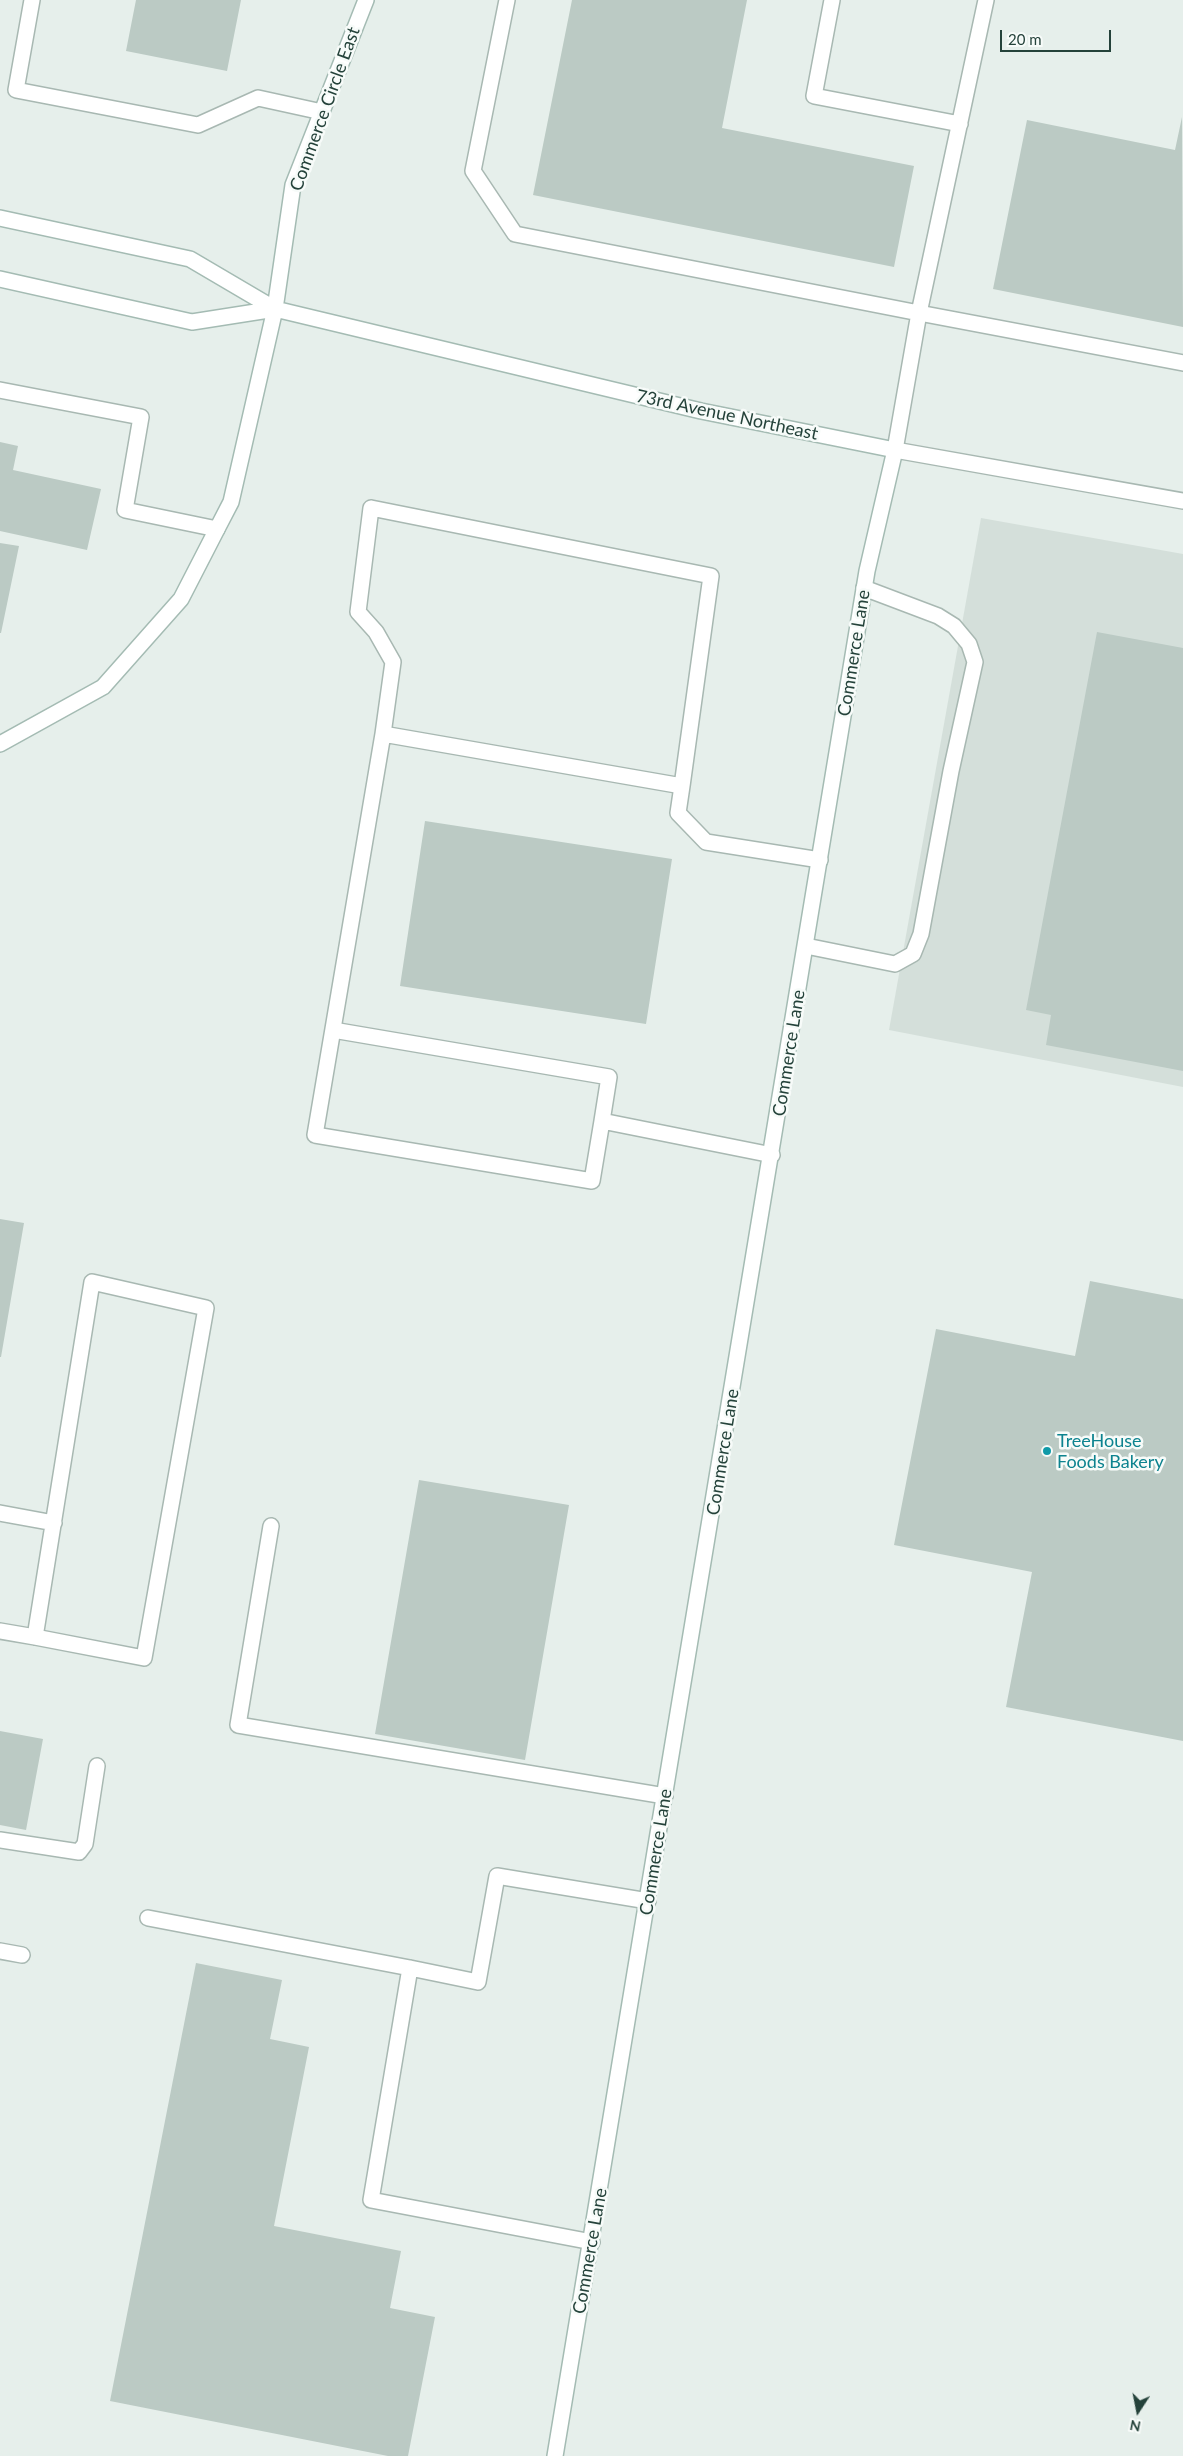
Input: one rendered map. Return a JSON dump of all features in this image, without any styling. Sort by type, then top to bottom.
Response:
[{"type":"street","points":[[32,0],[16,90],[198,125],[258,98],[322,112]]},
{"type":"street","name":"Commerce Circle East","points":[[0,744],[103,687],[181,600],[217,529],[230,502],[275,309],[293,185],[366,0]]},
{"type":"street","points":[[507,0],[473,171],[515,234],[1183,363]]},
{"type":"street","points":[[832,0],[814,96],[960,124]]},
{"type":"street","name":"Commerce Lane","points":[[555,2456],[772,1154],[864,588],[895,450],[919,313],[986,0]]},
{"type":"street","name":"73rd Avenue Northeast","points":[[0,218],[190,259],[275,309],[701,412],[895,450],[1183,501]]},
{"type":"street","name":"73rd Avenue Northeast","points":[[0,279],[192,322],[275,309]]},
{"type":"street","points":[[0,390],[141,416],[125,510],[217,529]]},
{"type":"street","points":[[333,1030],[609,1077],[592,1181],[315,1135],[383,734],[393,662],[376,632],[358,612],[371,508],[711,576],[678,813],[706,842],[820,860]]},
{"type":"street","points":[[806,946],[895,964],[914,954],[921,934],[951,771],[975,662],[969,644],[954,626],[938,616],[864,588]]},
{"type":"street","points":[[383,734],[682,786]]},
{"type":"street","points":[[602,1122],[772,1154]]},
{"type":"street","points":[[0,1631],[144,1658],[206,1308],[92,1282],[35,1637]]},
{"type":"street","points":[[0,1513],[54,1522]]},
{"type":"street","points":[[270,1526],[238,1725],[665,1796]]},
{"type":"street","points":[[0,1840],[79,1852],[85,1844],[97,1766]]},
{"type":"street","points":[[148,1918],[478,1982],[497,1876],[648,1901]]},
{"type":"street","points":[[0,1951],[22,1956]]},
{"type":"street","points":[[410,1968],[372,2200],[592,2242]]},
{"type":"shaded area","points":[[981,518],[1183,554],[1183,1087],[889,1030]]},
{"type":"building","points":[[136,0],[241,0],[227,71],[126,51]]},
{"type":"building","points":[[572,0],[747,0],[722,128],[914,166],[894,267],[533,195]]},
{"type":"building","points":[[1182,117],[1183,327],[993,289],[1027,120],[1175,150]]},
{"type":"building","points":[[0,442],[18,446],[13,470],[101,489],[87,550],[0,531]]},
{"type":"building","points":[[0,543],[19,546],[1,633],[0,633]]},
{"type":"building","points":[[1097,632],[1183,648],[1183,1071],[1046,1045],[1051,1015],[1026,1010]]},
{"type":"building","points":[[425,821],[672,859],[646,1024],[400,986]]},
{"type":"building","points":[[0,1219],[24,1223],[1,1357],[0,1357]]},
{"type":"building","name":"TreeHouse Foods Bakery","points":[[1090,1281],[1183,1299],[1183,1741],[1006,1707],[1032,1572],[894,1545],[936,1329],[1075,1356]]},
{"type":"building","points":[[419,1480],[569,1505],[525,1760],[375,1734]]},
{"type":"building","points":[[0,1731],[43,1739],[26,1830],[0,1825]]},
{"type":"building","points":[[196,1963],[282,1980],[270,2039],[309,2047],[274,2226],[401,2251],[390,2308],[435,2317],[408,2456],[388,2456],[110,2401]]},
{"type":"place","name":"TreeHouse Foods Bakery","points":[[1047,1451]]}]
